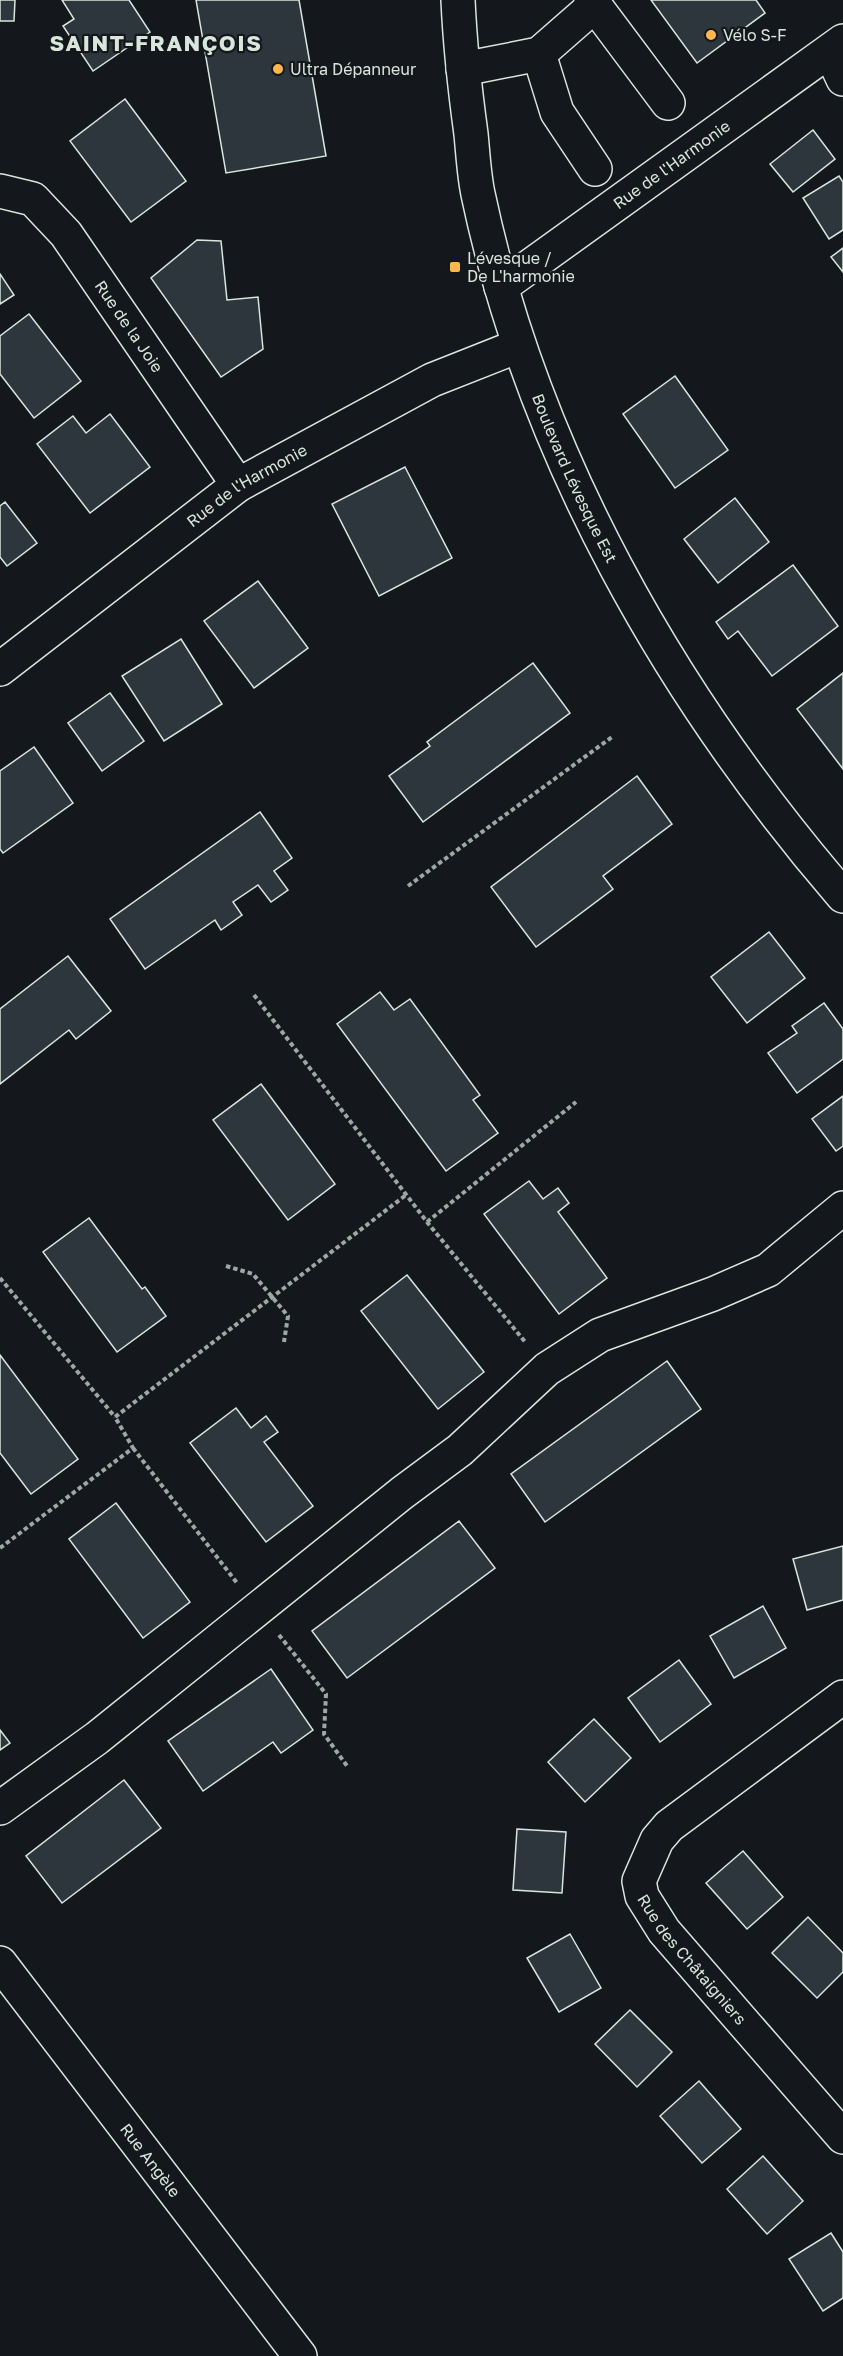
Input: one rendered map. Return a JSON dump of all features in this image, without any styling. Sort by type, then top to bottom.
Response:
[{"type":"street","name":"Boulevard Lévesque Est","points":[[458,0],[463,69],[477,192],[518,346],[536,395],[587,510],[626,588],[674,667],[773,809],[843,896]]},
{"type":"street","points":[[463,69],[539,54],[593,3],[668,103]]},
{"type":"street","points":[[539,54],[557,112],[595,169]]},
{"type":"street","name":"Rue de l'Harmonie","points":[[501,287],[839,57]]},
{"type":"street","name":"Rue de la Joie","points":[[0,191],[33,199],[66,234],[238,485]]},
{"type":"street","name":"Rue de l'Harmonie","points":[[0,669],[238,485],[432,380],[518,346]]},
{"type":"street","points":[[0,1808],[97,1738],[402,1493],[460,1450],[547,1369],[600,1335],[713,1294],[768,1270],[843,1208]]},
{"type":"street","name":"Rue des Châtaigniers","points":[[843,1697],[669,1826],[657,1840],[639,1881],[642,1896],[664,1931],[843,2137]]},
{"type":"street","name":"Rue Angèle","points":[[0,1963],[300,2356]]},
{"type":"path","points":[[408,886],[612,737]]},
{"type":"path","points":[[254,995],[427,1222],[547,1369]]},
{"type":"path","points":[[427,1222],[576,1102]]},
{"type":"path","points":[[115,1417],[406,1195]]},
{"type":"path","points":[[226,1266],[253,1274],[273,1296],[288,1316],[284,1342]]},
{"type":"path","points":[[0,1278],[115,1417],[133,1448],[0,1548]]},
{"type":"building","points":[[0,0],[15,0],[14,21],[0,21]]},
{"type":"building","points":[[62,0],[129,0],[150,32],[93,71],[63,26],[74,19]]},
{"type":"building","points":[[196,0],[299,0],[326,156],[226,173]]},
{"type":"building","points":[[651,0],[756,0],[765,13],[697,63]]},
{"type":"building","points":[[125,99],[186,181],[131,222],[70,141]]},
{"type":"building","points":[[813,130],[835,159],[793,192],[770,164]]},
{"type":"building","points":[[839,176],[843,182],[843,230],[829,239],[803,198]]},
{"type":"building","points":[[197,240],[221,241],[227,300],[258,297],[263,349],[221,377],[151,278]]},
{"type":"building","points":[[843,248],[843,272],[831,257]]},
{"type":"building","points":[[0,274],[14,295],[0,304]]},
{"type":"building","points":[[29,314],[81,381],[34,418],[0,374],[0,336]]},
{"type":"building","points":[[675,376],[728,450],[675,488],[623,414]]},
{"type":"building","points":[[110,414],[150,467],[90,513],[37,444],[73,416],[86,433]]},
{"type":"building","points":[[405,467],[452,558],[379,596],[332,504]]},
{"type":"building","points":[[735,498],[769,542],[718,583],[684,539]]},
{"type":"building","points":[[5,502],[37,543],[7,566],[0,557],[0,506]]},
{"type":"building","points":[[793,565],[838,626],[772,676],[738,631],[728,639],[716,622]]},
{"type":"building","points":[[258,581],[308,648],[254,688],[204,621]]},
{"type":"building","points":[[181,639],[222,704],[164,741],[122,676]]},
{"type":"building","points":[[533,663],[570,713],[423,822],[389,776],[430,746],[427,742]]},
{"type":"building","points":[[843,673],[843,769],[797,709]]},
{"type":"building","points":[[110,693],[144,741],[102,771],[68,723]]},
{"type":"building","points":[[34,747],[73,803],[3,853],[0,849],[0,771]]},
{"type":"building","points":[[637,776],[672,824],[603,876],[613,889],[536,947],[491,887]]},
{"type":"building","points":[[260,812],[292,858],[274,871],[288,890],[271,902],[258,885],[233,902],[242,915],[221,930],[215,920],[145,969],[110,919]]},
{"type":"building","points":[[769,932],[805,978],[747,1023],[711,977]]},
{"type":"building","points":[[68,956],[111,1011],[76,1039],[69,1030],[0,1084],[0,1009]]},
{"type":"building","points":[[380,992],[394,1010],[410,999],[480,1095],[473,1100],[498,1133],[446,1171],[337,1024]]},
{"type":"building","points":[[824,1003],[843,1029],[843,1059],[797,1093],[768,1053],[797,1033],[792,1026]]},
{"type":"building","points":[[261,1084],[335,1184],[288,1220],[213,1120]]},
{"type":"building","points":[[843,1096],[843,1146],[836,1151],[812,1119]]},
{"type":"building","points":[[529,1181],[543,1199],[558,1188],[569,1203],[558,1212],[607,1278],[559,1314],[484,1214]]},
{"type":"building","points":[[89,1218],[142,1289],[145,1287],[166,1316],[117,1352],[43,1252]]},
{"type":"building","points":[[407,1275],[484,1372],[438,1409],[361,1311]]},
{"type":"building","points":[[0,1355],[78,1459],[31,1494],[0,1453]]},
{"type":"building","points":[[667,1361],[701,1409],[545,1522],[511,1474]]},
{"type":"building","points":[[236,1408],[251,1428],[266,1416],[278,1432],[264,1442],[313,1506],[266,1542],[190,1443]]},
{"type":"building","points":[[116,1503],[190,1602],[143,1638],[69,1539]]},
{"type":"building","points":[[459,1521],[495,1568],[347,1678],[312,1631]]},
{"type":"building","points":[[843,1546],[843,1600],[807,1610],[793,1559]]},
{"type":"building","points":[[763,1606],[786,1648],[734,1678],[710,1636]]},
{"type":"building","points":[[679,1660],[711,1704],[660,1742],[628,1698]]},
{"type":"building","points":[[271,1669],[313,1730],[281,1753],[273,1742],[203,1791],[168,1741]]},
{"type":"building","points":[[594,1719],[631,1758],[585,1802],[548,1762]]},
{"type":"building","points":[[0,1730],[10,1743],[0,1750]]},
{"type":"building","points":[[124,1780],[161,1828],[62,1903],[26,1856]]},
{"type":"building","points":[[517,1829],[566,1832],[562,1893],[513,1890]]},
{"type":"building","points":[[743,1851],[783,1897],[747,1929],[706,1883]]},
{"type":"building","points":[[808,1917],[843,1953],[843,1972],[817,1998],[772,1953]]},
{"type":"building","points":[[570,1934],[601,1988],[559,2012],[527,1958]]},
{"type":"building","points":[[630,2010],[672,2052],[637,2087],[595,2044]]},
{"type":"building","points":[[699,2081],[741,2129],[702,2163],[660,2116]]},
{"type":"building","points":[[763,2156],[803,2201],[767,2234],[727,2189]]},
{"type":"building","points":[[831,2233],[843,2252],[843,2298],[823,2311],[789,2259]]},
{"type":"place","name":"Vélo S-F","points":[[711,35]]},
{"type":"place","name":"Ultra Dépanneur","points":[[278,69]]},
{"type":"place","name":"Lévesque / De L'harmonie","points":[[455,267]]},
{"type":"district","name":"SAINT-FRANÇOIS","points":[[156,42]]}]
